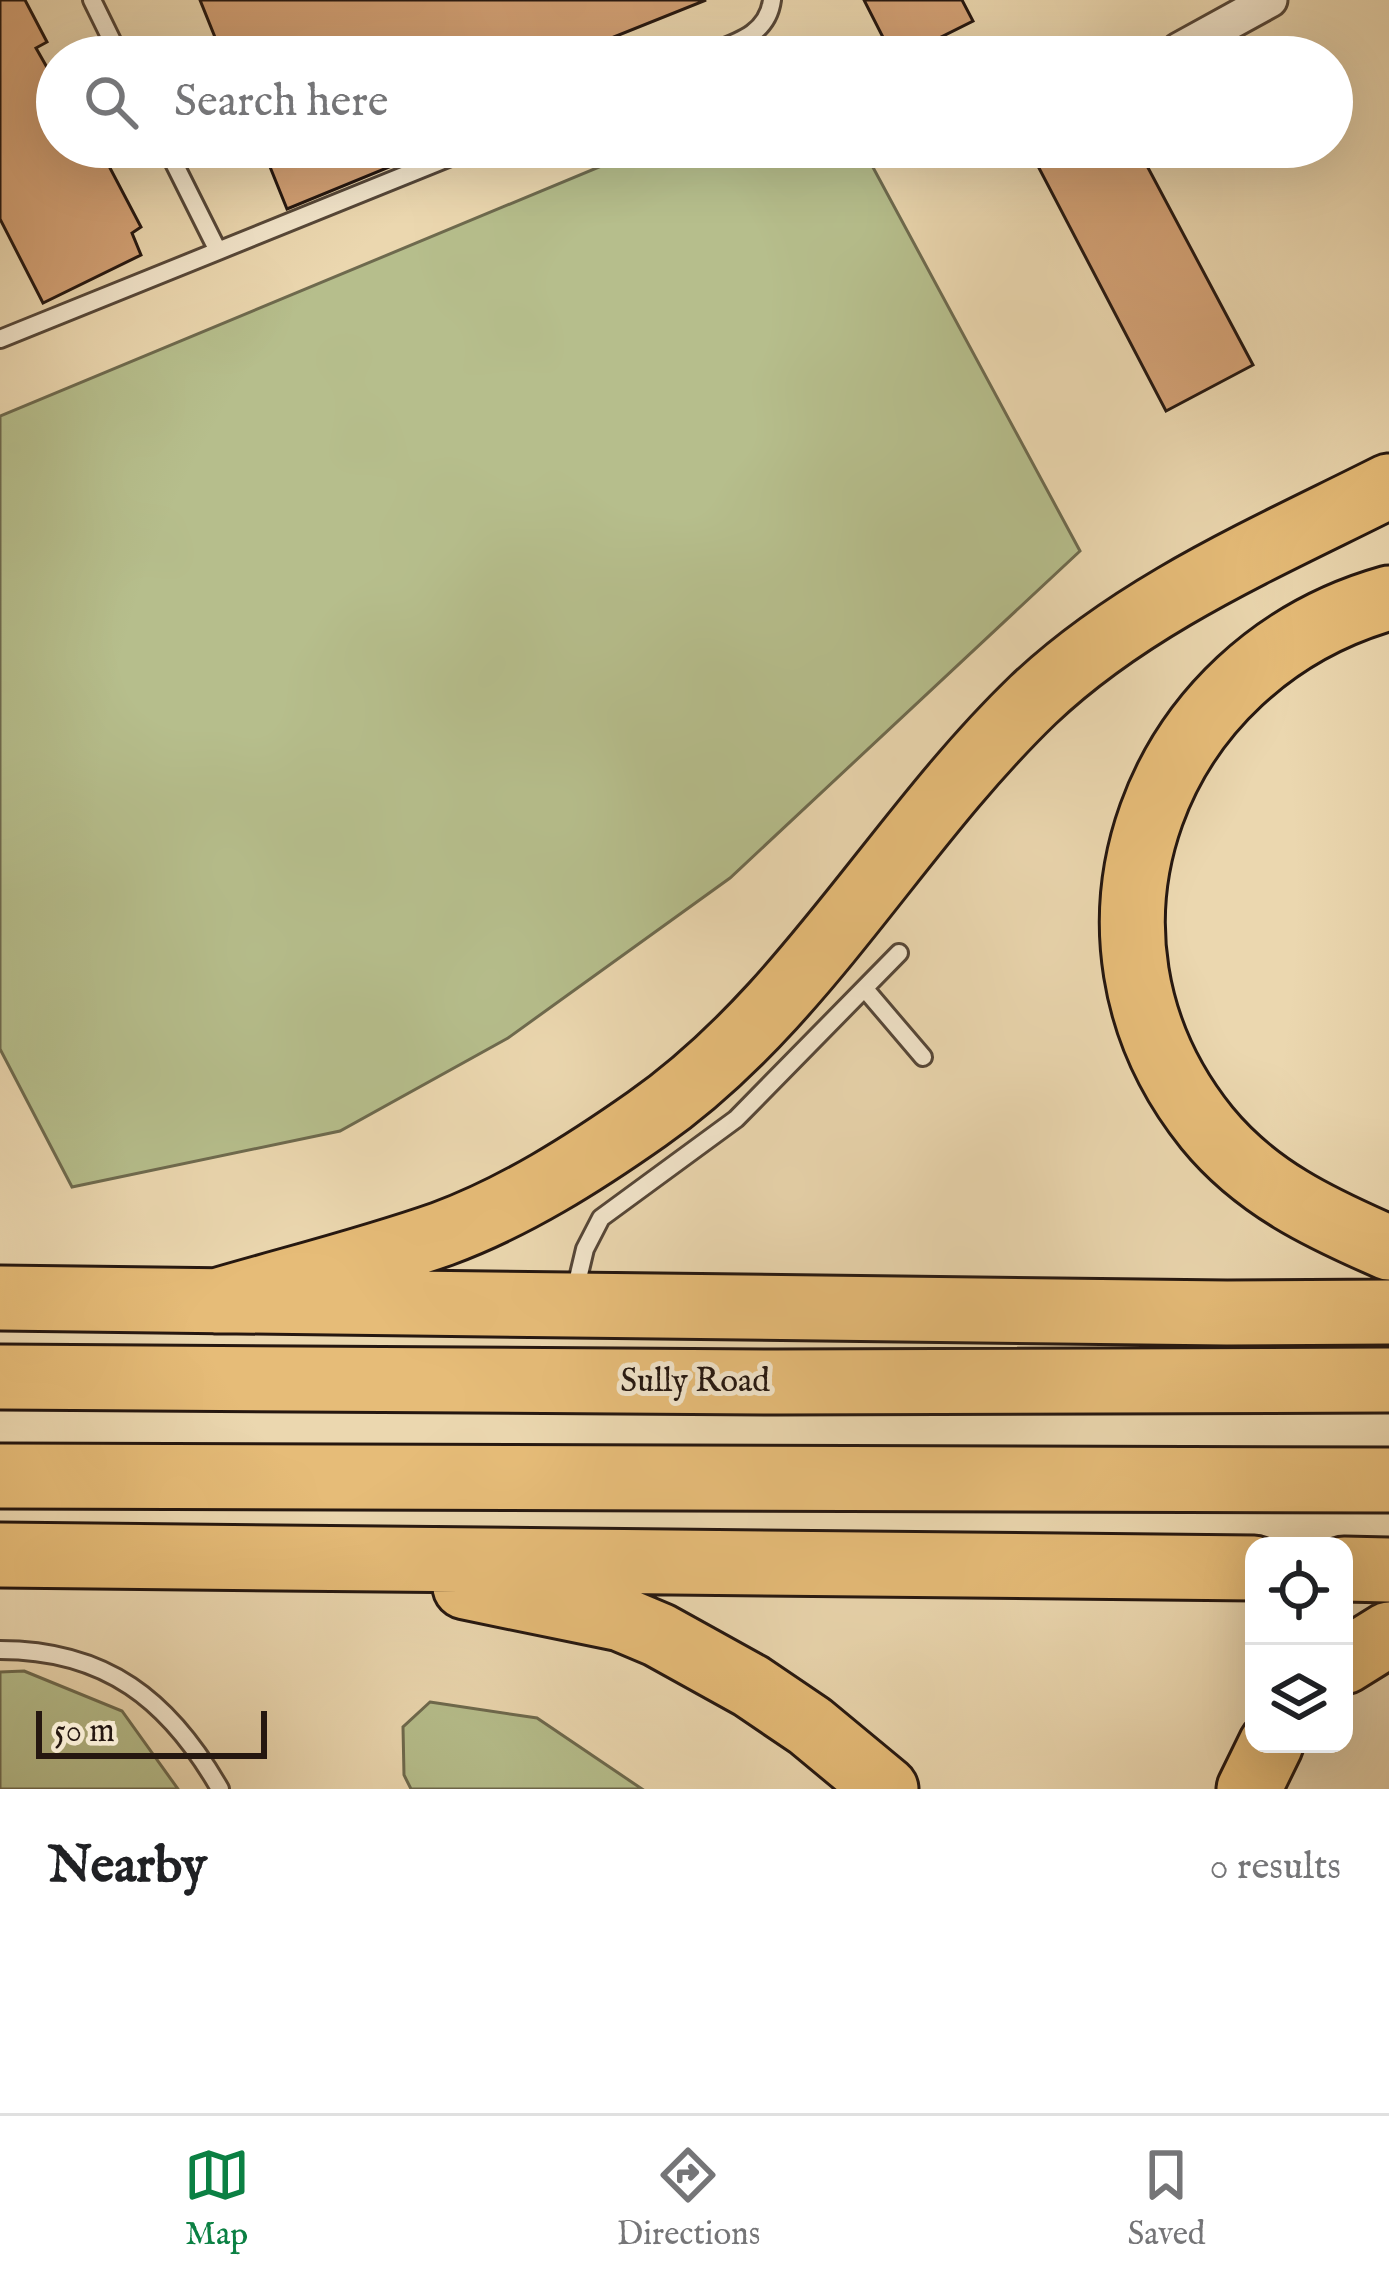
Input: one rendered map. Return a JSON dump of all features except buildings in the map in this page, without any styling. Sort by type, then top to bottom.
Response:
[{"type":"highway","points":[[216,1301],[442,1234],[570,1171],[650,1117],[718,1063],[758,1023],[964,777],[1030,703],[1076,662],[1205,579],[1389,486]]},
{"type":"highway","points":[[1389,598],[1324,621],[1273,652],[1208,712],[1161,785],[1150,814],[1131,927],[1139,994],[1160,1050],[1190,1106],[1210,1131],[1282,1196],[1389,1248]]},
{"type":"highway","points":[[0,1298],[1389,1312]]},
{"type":"highway","name":"Sully Road","points":[[0,1377],[1389,1380]]},
{"type":"highway","points":[[0,1476],[1389,1480]]},
{"type":"highway","points":[[0,1555],[1245,1568]]},
{"type":"highway","points":[[298,1556],[621,1619],[751,1686],[810,1726],[886,1789]]},
{"type":"highway","points":[[1353,1569],[1389,1570]]},
{"type":"highway","points":[[1353,1656],[1389,1634]]},
{"type":"highway","points":[[1249,1789],[1267,1753]]},
{"type":"street","points":[[1204,36],[1270,0]]},
{"type":"lane","points":[[92,0],[110,36]]},
{"type":"lane","points":[[753,36],[770,13],[772,0]]},
{"type":"lane","points":[[177,168],[218,250]]},
{"type":"lane","points":[[0,339],[423,168]]},
{"type":"lane","points":[[573,1306],[584,1249],[602,1218],[736,1119],[899,953]]},
{"type":"lane","points":[[865,988],[923,1057]]},
{"type":"lane","points":[[0,1650],[70,1658],[139,1690],[181,1728],[220,1789]]},
{"type":"green space","points":[[596,168],[873,168],[1080,551],[730,878],[508,1038],[340,1131],[72,1187],[0,1049],[0,416]]},
{"type":"green space","points":[[24,1671],[122,1711],[178,1789],[0,1789],[0,1672]]},
{"type":"green space","points":[[430,1702],[537,1718],[642,1789],[411,1789],[404,1775],[403,1727]]}]
